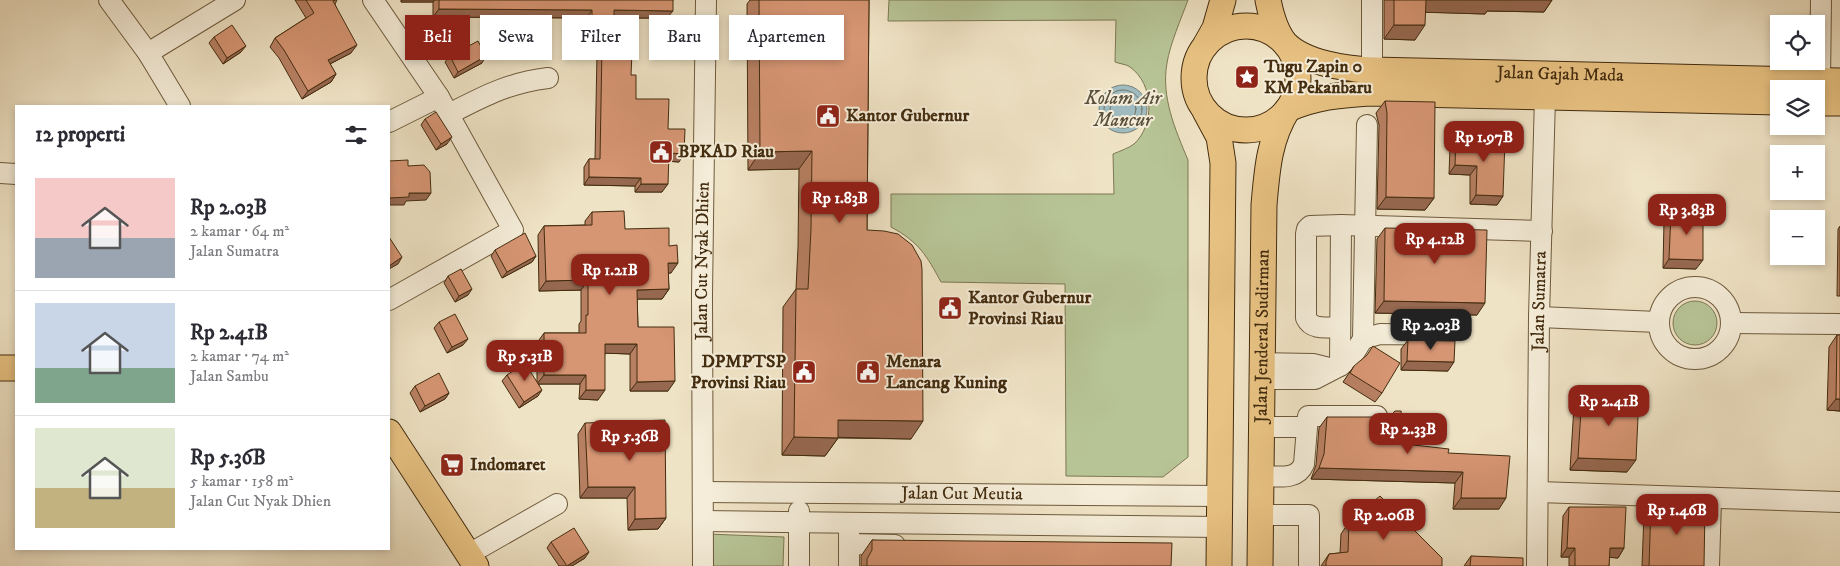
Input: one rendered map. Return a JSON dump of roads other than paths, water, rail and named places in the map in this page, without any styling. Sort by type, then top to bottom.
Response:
[{"type":"main road","points":[[1219,566],[1223,162],[1219,137],[1198,100],[1193,75],[1196,62],[1216,28],[1223,0]]},
{"type":"main road","points":[[1205,111],[1214,120],[1230,128],[1247,130],[1264,127],[1279,118],[1293,101],[1298,87],[1298,76],[1293,53],[1274,24],[1268,0]]},
{"type":"main road","points":[[1202,50],[1210,40],[1221,32],[1234,27],[1262,28],[1275,34],[1285,43]]},
{"type":"main road","name":"Jalan Gajah Mada","points":[[1285,43],[1297,53],[1335,66],[1626,88],[1770,101]]},
{"type":"main road","name":"Jalan Gajah Mada","points":[[1288,109],[1308,101],[1338,94],[1369,93],[1545,97],[1626,88],[1827,94]]},
{"type":"main road","name":"Jalan Jenderal Sudirman","points":[[1260,566],[1264,205],[1270,149],[1276,132],[1288,109]]},
{"type":"main road","points":[[0,368],[15,368]]},
{"type":"main road","points":[[390,434],[470,561]]},
{"type":"street","points":[[109,0],[148,53],[179,105]]},
{"type":"street","points":[[148,53],[236,0]]},
{"type":"street","points":[[373,0],[439,96],[513,230],[390,299]]},
{"type":"street","name":"Jalan Cut Nyak Dhien","points":[[703,566],[702,296],[706,0]]},
{"type":"street","points":[[1372,0],[1372,70]]},
{"type":"street","points":[[1821,0],[1827,94]]},
{"type":"street","points":[[449,114],[493,91],[509,85],[548,78]]},
{"type":"street","points":[[390,121],[439,96]]},
{"type":"street","name":"Jalan Sumatra","points":[[1537,566],[1539,317],[1545,97]]},
{"type":"street","points":[[1263,371],[1313,364],[1336,368],[1353,355],[1363,339],[1367,125]]},
{"type":"street","points":[[0,173],[15,174]]},
{"type":"street","points":[[1340,327],[1315,327],[1306,318],[1306,234],[1310,226],[1341,225],[1542,231]]},
{"type":"street","points":[[1336,368],[1340,327],[1341,225]]},
{"type":"street","points":[[1689,286],[1702,286],[1714,291],[1724,299],[1730,310],[1732,323],[1730,334],[1721,348],[1706,358],[1694,359],[1683,357],[1669,348],[1660,333],[1658,322],[1661,309],[1667,298],[1689,286]]},
{"type":"street","points":[[1539,317],[1658,322]]},
{"type":"street","points":[[1732,323],[1840,324]]},
{"type":"street","points":[[1363,339],[1380,334],[1444,335]]},
{"type":"street","points":[[1261,476],[1292,476],[1301,471],[1304,464],[1307,418],[1310,415],[1377,416]]},
{"type":"street","points":[[1262,428],[1306,427]]},
{"type":"street","name":"Jalan Cut Meutia","points":[[702,492],[1220,496]]},
{"type":"street","points":[[799,566],[800,492]]},
{"type":"street","points":[[1538,492],[1840,502]]},
{"type":"street","points":[[1710,566],[1711,499]]},
{"type":"street","points":[[470,561],[557,504]]},
{"type":"street","points":[[1261,515],[1309,515],[1309,566]]},
{"type":"street","name":"Jalan Cut Meutia","points":[[703,521],[1220,527]]},
{"type":"street","points":[[848,566],[849,523]]},
{"type":"street","points":[[1165,526],[1165,547]]},
{"type":"street","points":[[849,544],[918,545]]},
{"type":"water","name":"Kolam Air Mancur","points":[[1118,85],[1128,85],[1137,89],[1143,95],[1146,100],[1146,118],[1137,129],[1128,133],[1118,133],[1109,129],[1103,123],[1099,114],[1099,104],[1103,95],[1109,89]]},
{"type":"place","name":"Tugu Zapin 0 KM Pekanbaru","points":[[1247,77]]},
{"type":"place","name":"Kantor Gubernur","points":[[828,116]]},
{"type":"place","name":"BPKAD Riau","points":[[661,152]]},
{"type":"place","name":"Kantor Gubernur Provinsi Riau","points":[[950,308]]},
{"type":"place","name":"DPMPTSP Provinsi Riau","points":[[804,372]]},
{"type":"place","name":"Menara Lancang Kuning","points":[[868,372]]},
{"type":"place","name":"Indomaret","points":[[452,465]]}]
